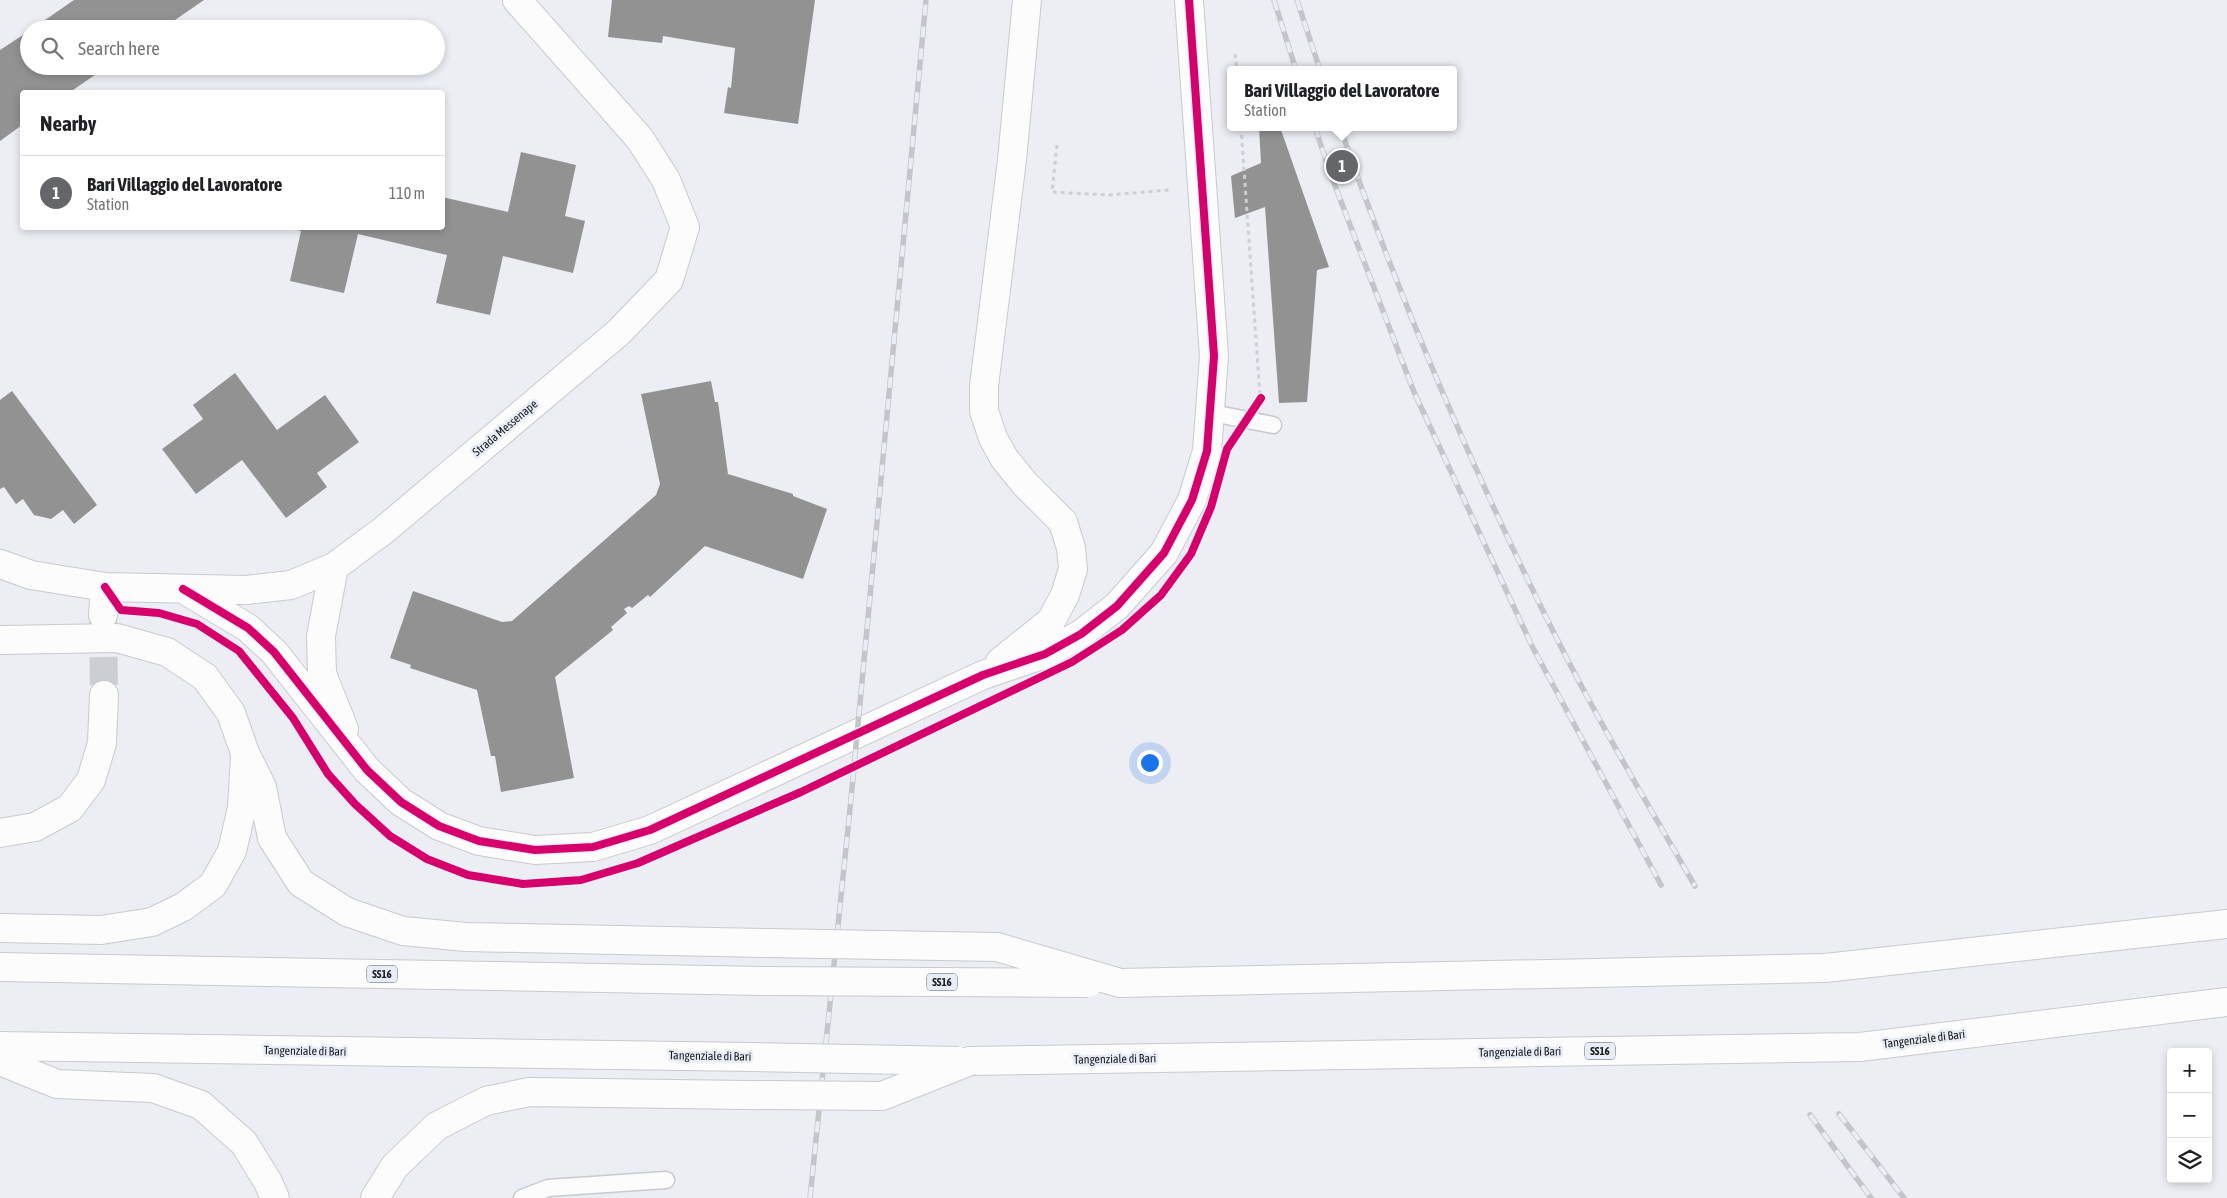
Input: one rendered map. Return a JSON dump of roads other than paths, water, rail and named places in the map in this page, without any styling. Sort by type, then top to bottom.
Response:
[{"type":"main road","name":"Strada Messenape","points":[[0,564],[31,575],[105,587],[246,590],[290,585],[334,567],[384,530],[619,332],[669,280],[685,227],[666,180],[640,139],[517,0]]},
{"type":"main road","points":[[983,676],[1051,621],[1064,595],[1073,569],[1071,548],[1063,522],[1025,484],[1004,458],[993,438],[984,411],[984,386],[1012,160],[1027,0]]},
{"type":"main road","points":[[183,588],[248,628],[274,652],[356,758],[401,802],[439,826],[479,841],[535,850],[593,847],[650,830],[983,676],[1045,654],[1081,634],[1117,606],[1164,554],[1192,500],[1207,451],[1212,413],[1214,356],[1189,0]]},
{"type":"main road","points":[[334,567],[321,636],[322,674],[356,758]]},
{"type":"main road","points":[[103,615],[105,587]]},
{"type":"main road","points":[[0,640],[117,638],[167,652],[205,678],[231,713],[246,753],[262,787],[272,838],[301,883],[346,912],[403,931],[466,937],[997,946],[1120,983]]},
{"type":"main road","points":[[0,833],[36,826],[70,808],[91,780],[102,743],[104,695]]},
{"type":"main road","points":[[0,928],[101,930],[152,922],[183,907],[213,885],[232,851],[242,808],[246,753]]},
{"type":"main road","name":"SS16","points":[[0,967],[763,981],[1120,983],[1825,968],[2227,924]]},
{"type":"main road","name":"Tangenziale di Bari","points":[[0,1046],[970,1061],[1860,1047],[2227,1002]]},
{"type":"main road","points":[[0,1061],[57,1084],[152,1088],[201,1104],[244,1143],[268,1182],[275,1198]]},
{"type":"main road","points":[[375,1198],[395,1166],[437,1126],[486,1101],[529,1092],[882,1096],[970,1061]]},
{"type":"lane","points":[[1212,413],[1273,425]]},
{"type":"lane","points":[[522,1198],[548,1188],[666,1180]]},
{"type":"tunnel","points":[[103,615],[104,695]]},
{"type":"railway","points":[[810,1198],[851,799],[926,0]]},
{"type":"railway","points":[[1274,0],[1295,66]]},
{"type":"railway","points":[[1297,0],[1319,66]]},
{"type":"railway","points":[[1316,131],[1329,170],[1414,392],[1533,648],[1661,885]]},
{"type":"railway","points":[[1341,131],[1387,257],[1439,385],[1495,511],[1588,699],[1695,886]]},
{"type":"railway","points":[[1839,1114],[1904,1198]]},
{"type":"railway","points":[[1810,1115],[1871,1198]]},
{"type":"place","name":"Bari Villaggio del Lavoratore","points":[[1342,166]]}]
